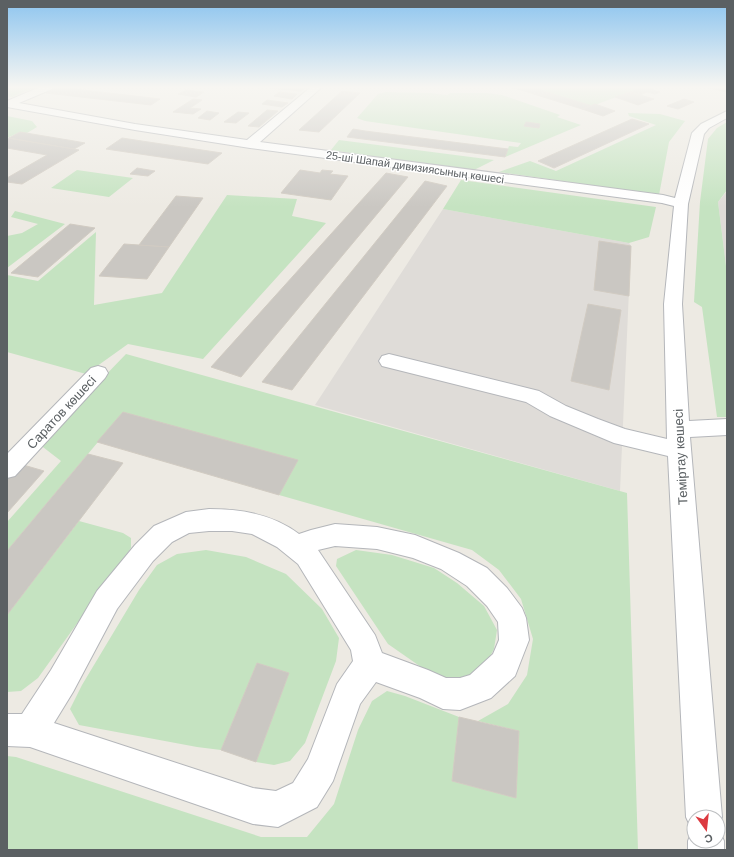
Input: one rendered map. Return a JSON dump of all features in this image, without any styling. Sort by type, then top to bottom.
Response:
[{"type":"street","name":"25-ші Шапай дивизиясының көшесі","points":[[135,127],[663,200],[681,204]]},
{"type":"street","points":[[250,144],[270,127]]},
{"type":"street","name":"Теміртау көшесі","points":[[703,809],[679,440],[673,304],[681,204],[698,133],[704,127]]},
{"type":"street","points":[[389,361],[532,396],[558,411],[622,437],[679,440],[727,427]]},
{"type":"street","name":"Саратов көшесі","points":[[7,469],[98,373]]},
{"type":"street","points":[[209,520],[232,520],[256,524],[286,540],[307,556],[365,645],[369,664],[359,681],[348,695],[321,769],[305,795],[278,809],[253,806],[18,731],[62,681],[107,600],[144,553],[163,534],[186,523],[209,520]]},
{"type":"street","points":[[297,549],[311,541],[335,536],[377,538],[416,547],[450,561],[477,577],[497,597],[512,618],[514,640],[504,665],[480,687],[460,694],[443,693],[428,685],[369,664]]},
{"type":"shaded area","points":[[727,191],[727,274],[718,202]]},
{"type":"shaded area","points":[[443,209],[629,243],[631,246],[620,491],[315,405]]},
{"type":"green space","points":[[7,127],[37,127],[27,133],[20,132],[7,138]]},
{"type":"green space","points":[[407,127],[576,127],[505,157],[509,146],[518,147],[521,143]]},
{"type":"green space","points":[[652,127],[680,127],[669,142],[659,195],[499,172],[530,161],[556,171]]},
{"type":"green space","points":[[727,127],[727,190],[718,202],[727,274],[727,417],[717,417],[702,307],[694,302],[700,202],[708,139],[717,128]]},
{"type":"green space","points":[[339,140],[494,160],[472,171],[331,150]]},
{"type":"green space","points":[[77,170],[133,178],[109,197],[51,188]]},
{"type":"green space","points":[[461,180],[656,207],[649,237],[629,243],[443,209]]},
{"type":"green space","points":[[227,195],[297,199],[292,216],[326,223],[203,359],[128,344],[86,374],[7,352],[7,275],[38,281],[96,232],[94,305],[162,293]]},
{"type":"green space","points":[[15,211],[65,224],[7,268],[7,236],[22,233],[38,224],[11,217]]},
{"type":"green space","points":[[126,354],[627,493],[638,850],[7,850],[7,756],[16,757],[261,837],[307,837],[334,804],[358,730],[372,701],[387,691],[405,696],[459,717],[452,781],[516,798],[519,731],[478,721],[508,704],[527,675],[533,639],[521,599],[499,570],[472,550],[279,495],[297,461],[123,412],[7,551],[7,522],[61,461],[39,444]]},
{"type":"green space","points":[[79,521],[123,533],[131,538],[131,548],[38,678],[21,691],[7,692],[7,615]]},
{"type":"green space","points":[[206,550],[246,557],[286,574],[322,609],[339,638],[336,661],[305,743],[290,761],[274,765],[256,762],[289,673],[257,663],[221,750],[197,747],[79,725],[70,709],[82,685],[139,590],[157,565],[177,554]]},
{"type":"green space","points":[[356,550],[392,555],[434,568],[457,583],[484,606],[497,630],[494,649],[485,666],[471,679],[449,680],[421,667],[388,644],[336,566],[337,559]]},
{"type":"building","points":[[302,127],[324,127],[319,132],[299,130]]},
{"type":"building","points":[[614,127],[643,127],[554,168],[538,161]]},
{"type":"building","points":[[353,129],[508,149],[505,157],[347,137]]},
{"type":"building","points":[[20,132],[85,143],[74,149],[9,138]]},
{"type":"building","points":[[7,138],[79,150],[22,184],[7,182],[7,178],[47,155],[7,148]]},
{"type":"building","points":[[122,138],[222,153],[208,164],[106,149]]},
{"type":"building","points":[[137,168],[155,171],[148,176],[130,174]]},
{"type":"building","points":[[300,170],[320,173],[322,170],[333,171],[330,174],[348,176],[331,200],[281,193]]},
{"type":"building","points":[[386,173],[408,177],[241,377],[211,367]]},
{"type":"building","points":[[425,181],[447,186],[292,390],[262,382]]},
{"type":"building","points":[[176,196],[203,198],[169,247],[139,245]]},
{"type":"building","points":[[70,224],[95,228],[38,277],[11,273]]},
{"type":"building","points":[[599,241],[631,246],[629,296],[594,290]]},
{"type":"building","points":[[124,244],[169,247],[147,279],[99,276]]},
{"type":"building","points":[[588,304],[621,310],[609,390],[571,381]]},
{"type":"building","points":[[123,412],[298,460],[279,495],[97,442]]},
{"type":"building","points":[[88,454],[123,463],[7,615],[7,551]]},
{"type":"building","points":[[20,464],[44,471],[7,513],[7,478]]},
{"type":"building","points":[[257,663],[289,673],[256,762],[221,750]]},
{"type":"building","points":[[459,717],[519,731],[516,798],[452,781]]}]
